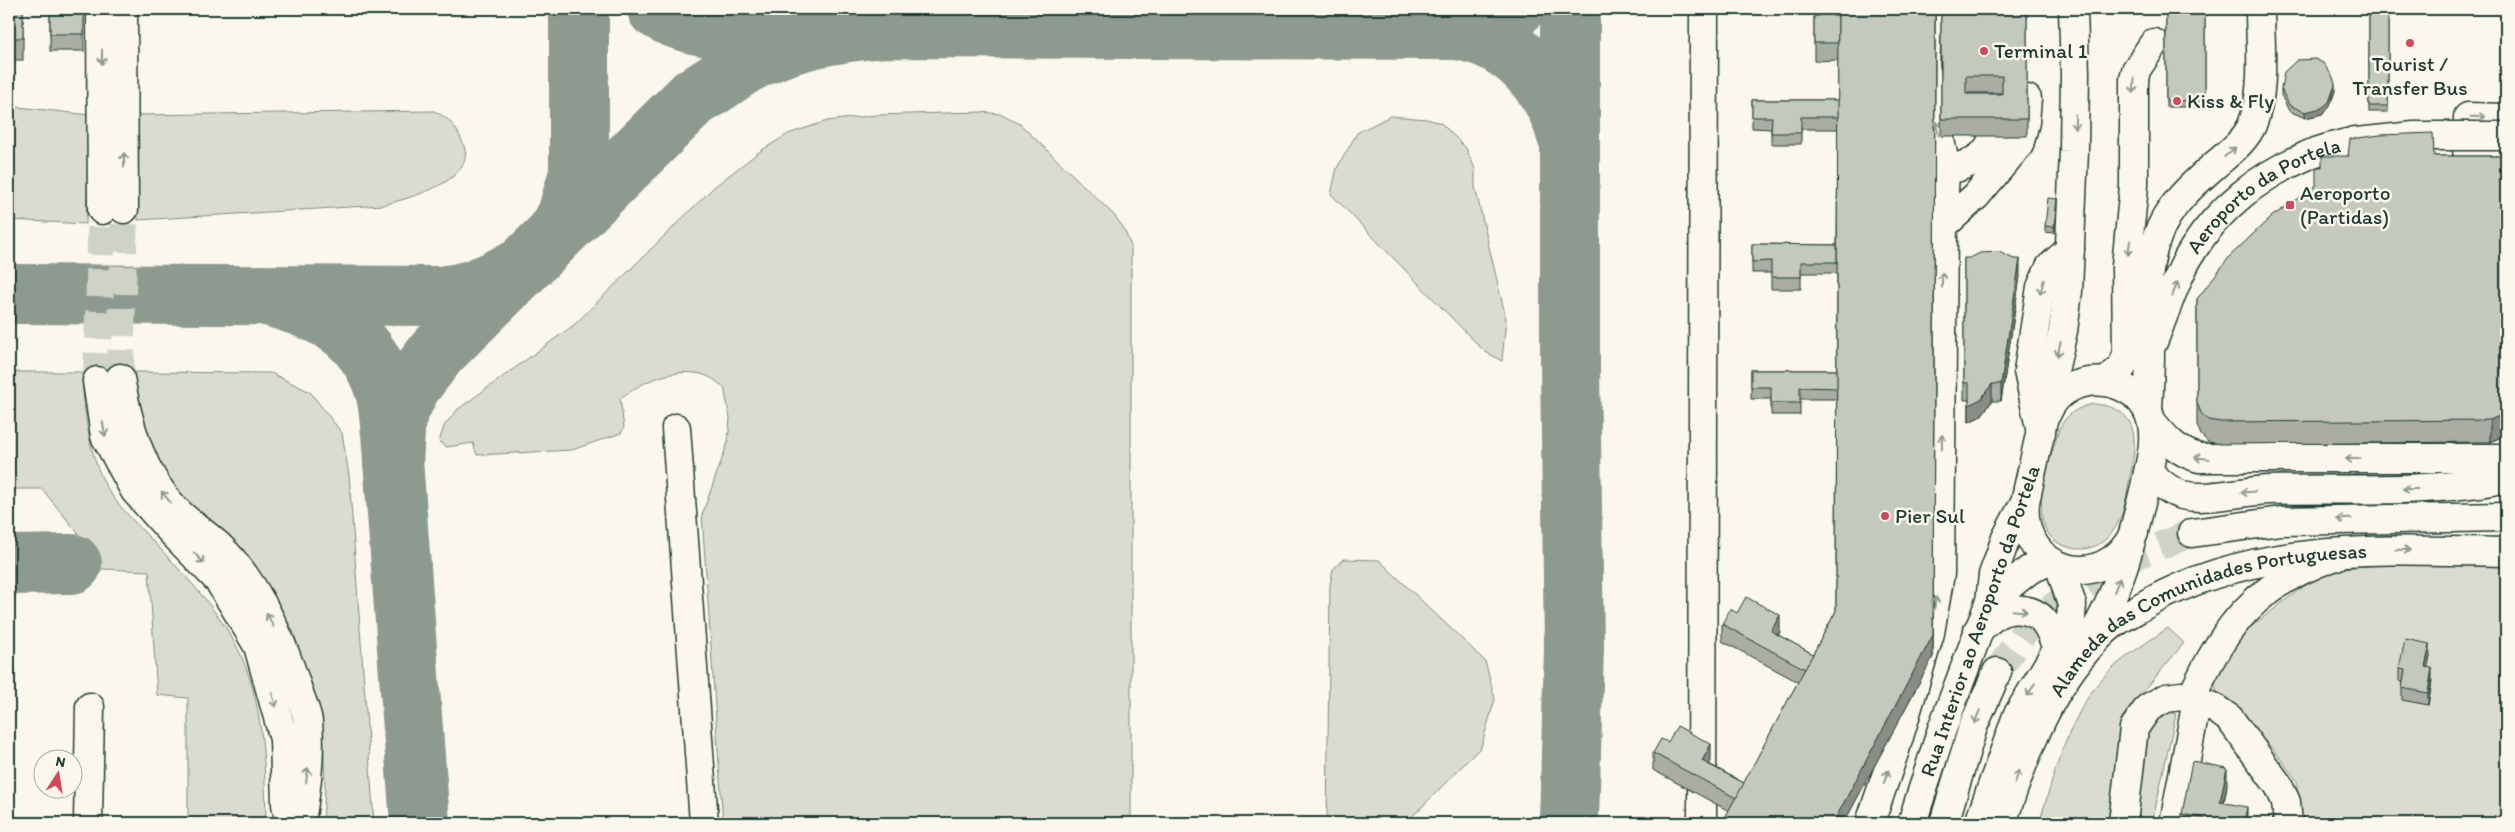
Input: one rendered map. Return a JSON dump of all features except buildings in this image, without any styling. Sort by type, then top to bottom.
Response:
[{"type":"main road","points":[[101,9],[113,209],[123,9]]},
{"type":"main road","points":[[1702,823],[1704,9]]},
{"type":"main road","points":[[1870,823],[1895,750],[1930,633],[1940,574],[1945,164],[1925,66],[1928,9]]},
{"type":"main road","name":"Rua Interior ao Aeroporto da Portela","points":[[1912,823],[1939,737],[1990,601],[1993,575],[2006,538],[2025,502],[2063,331],[2070,249],[2075,73],[2073,9]]},
{"type":"main road","points":[[2068,674],[2105,615],[2119,580],[2134,533],[2148,472],[2154,436],[2150,416],[2149,284],[2156,238],[2176,203],[2193,184],[2237,146],[2251,127],[2258,106],[2260,83],[2260,9]]},
{"type":"main road","points":[[1902,26],[1925,66]]},
{"type":"main road","points":[[2107,381],[2122,367],[2127,354],[2126,266],[2134,186],[2134,80],[2136,70],[2154,43]]},
{"type":"main road","points":[[1943,226],[1976,196],[2019,145],[2025,122],[2027,97]]},
{"type":"main road","points":[[2465,178],[2468,117],[2506,118]]},
{"type":"main road","points":[[1945,164],[1956,168],[1970,163],[1987,152],[1993,136]]},
{"type":"main road","name":"Aeroporto da Portela","points":[[2150,350],[2194,248],[2216,220],[2236,199],[2268,175],[2305,156],[2347,143],[2414,136],[2506,136]]},
{"type":"main road","points":[[2467,150],[2479,156],[2506,158]]},
{"type":"main road","points":[[290,823],[286,804],[284,739],[258,646],[219,580],[135,491],[105,436],[108,379],[127,415],[139,452],[154,482],[177,511],[226,554],[258,599],[285,650],[308,720],[308,768],[301,823]]},
{"type":"main road","name":"Rua Interior ao Aeroporto da Portela","points":[[2043,426],[2051,402],[2060,393],[2082,383],[2107,381],[2130,390],[2171,445],[2187,455],[2199,458],[2268,459],[2446,450],[2502,470]]},
{"type":"main road","points":[[676,428],[704,823]]},
{"type":"main road","points":[[2268,459],[2292,444]]},
{"type":"main road","points":[[2148,472],[2170,490],[2181,495],[2196,497],[2269,490],[2439,489],[2502,470]]},
{"type":"main road","points":[[2410,517],[2463,497],[2502,470]]},
{"type":"main road","points":[[1979,823],[2017,716],[2057,649],[2071,618],[2072,605],[2055,564],[2035,548],[2029,539],[2023,517],[2025,502]]},
{"type":"main road","name":"Alameda das Comunidades Portuguesas","points":[[2192,533],[2281,521],[2410,517],[2506,517]]},
{"type":"main road","points":[[1990,601],[2029,570],[2055,564],[2082,570],[2110,562],[2128,545],[2134,533]]},
{"type":"main road","points":[[2174,823],[2194,699],[2217,645],[2248,606],[2288,577],[2323,560],[2353,550]]},
{"type":"main road","name":"Alameda das Comunidades Portuguesas","points":[[2002,823],[2019,771],[2038,725],[2068,674],[2107,629],[2162,595],[2191,582],[2224,571],[2311,553],[2353,550],[2506,552]]},
{"type":"main road","points":[[1978,630],[1997,615],[2011,610],[2024,610],[2037,614],[2046,623],[2057,649]]},
{"type":"main road","points":[[1944,823],[1973,728],[1997,672]]},
{"type":"main road","points":[[2122,823],[2134,728],[2148,708],[2166,698],[2182,696],[2213,707],[2230,719],[2279,786],[2286,802],[2288,823]]},
{"type":"main road","points":[[88,823],[90,707]]},
{"type":"shaded area","points":[[9,106],[90,115],[86,224],[9,220]]},
{"type":"shaded area","points":[[434,111],[448,120],[462,141],[465,155],[462,167],[452,177],[439,185],[409,198],[383,205],[138,220],[136,115]]},
{"type":"shaded area","points":[[979,112],[1002,114],[1021,125],[1114,215],[1123,227],[1131,246],[1131,823],[723,823],[702,515],[728,442],[730,418],[724,387],[709,377],[685,372],[649,381],[620,399],[624,428],[621,433],[572,450],[477,455],[473,443],[447,447],[439,442],[444,426],[457,410],[574,325],[714,187],[759,152],[788,134],[827,121],[876,115]]},
{"type":"shaded area","points":[[1390,116],[1427,119],[1441,123],[1466,148],[1475,169],[1475,187],[1506,319],[1502,361],[1484,351],[1331,194],[1337,168],[1357,133]]},
{"type":"shaded area","points":[[82,372],[91,446],[106,486],[125,512],[207,601],[236,645],[245,666],[258,709],[265,778],[266,823],[188,823],[188,698],[157,695],[149,571],[80,568],[78,533],[42,489],[9,489],[9,373]]},
{"type":"shaded area","points":[[131,372],[271,373],[310,392],[342,433],[349,475],[374,823],[323,823],[325,787],[323,730],[293,630],[241,548],[170,487],[145,436]]},
{"type":"shaded area","points":[[2094,404],[2110,407],[2122,413],[2129,421],[2133,431],[2134,455],[2125,504],[2116,526],[2100,544],[2091,548],[2077,549],[2056,541],[2046,530],[2042,514],[2042,497],[2059,429],[2065,419],[2073,412]]},
{"type":"shaded area","points":[[1344,559],[1379,560],[1485,661],[1495,699],[1481,747],[1406,823],[1327,823],[1330,585],[1333,569]]},
{"type":"shaded area","points":[[2453,560],[2506,563],[2506,823],[2298,823],[2297,781],[2273,749],[2217,692],[2212,674],[2239,636],[2326,569]]},
{"type":"shaded area","points":[[2168,628],[2184,643],[2123,716],[2108,823],[2039,823],[2062,752],[2086,701],[2096,686],[2111,670]]},
{"type":"shaded area","points":[[2163,711],[2176,714],[2152,823],[2135,823],[2148,722]]},
{"type":"taxiway","points":[[559,229],[567,215],[579,173],[579,9]]},
{"type":"taxiway","points":[[657,9],[674,18],[692,24],[711,27],[730,29],[807,28]]},
{"type":"taxiway","points":[[393,463],[396,417],[411,386],[438,351],[694,97],[742,66],[776,50],[829,35],[885,28],[1456,30],[1492,21],[1514,9]]},
{"type":"taxiway","points":[[1569,823],[1574,647],[1570,365],[1570,9]]},
{"type":"taxiway","points":[[1456,30],[1476,34],[1495,42],[1527,66],[1552,98],[1567,136]]},
{"type":"taxiway","points":[[9,294],[440,296],[477,288],[511,272]]},
{"type":"taxiway","points":[[267,296],[306,308],[323,316],[353,337],[376,368],[386,393],[391,433],[420,823]]},
{"type":"taxiway","points":[[9,565],[72,564]]},
{"type":"tunnel","points":[[120,378],[124,209]]},
{"type":"tunnel","points":[[97,381],[102,210]]},
{"type":"tunnel","points":[[1997,672],[2029,625],[2054,606],[2124,560],[2192,533]]},
{"type":"place","name":"Tourist / Transfer Bus","points":[[2410,43]]},
{"type":"place","name":"Terminal 1","points":[[1984,51]]},
{"type":"place","name":"Kiss & Fly","points":[[2177,101]]},
{"type":"place","name":"Aeroporto (Partidas)","points":[[2290,205]]},
{"type":"place","name":"Pier Sul","points":[[1885,516]]}]
